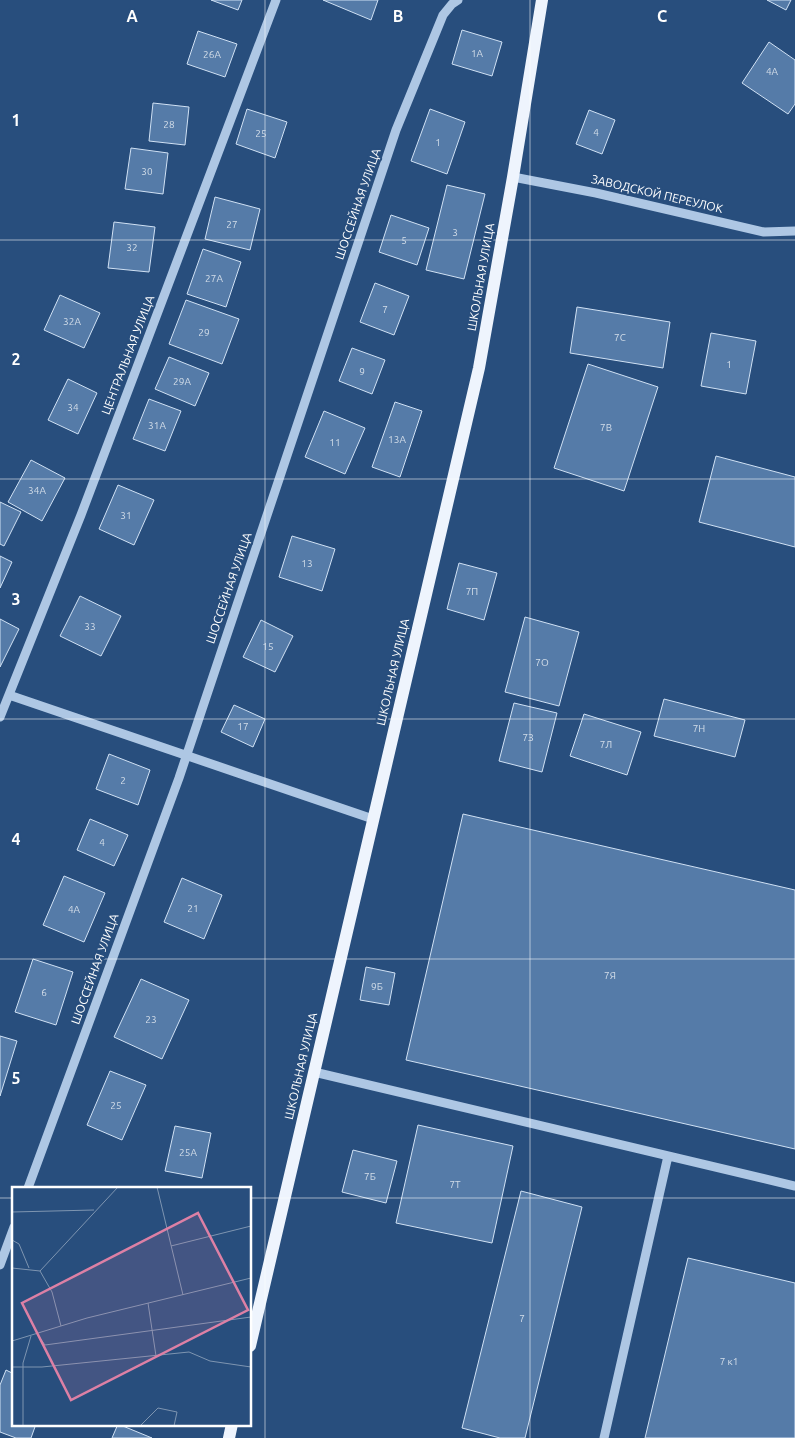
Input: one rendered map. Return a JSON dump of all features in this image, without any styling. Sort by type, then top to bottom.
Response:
[{"type":"main road","name":"ШКОЛЬНАЯ УЛИЦА","points":[[251,1342],[479,368],[542,0]]},
{"type":"street","name":"ЦЕНТРАЛЬНАЯ УЛИЦА","points":[[0,717],[81,514],[276,0]]},
{"type":"street","name":"ШОССЕЙНАЯ УЛИЦА","points":[[28,1187],[186,756],[396,130],[443,14],[458,0]]},
{"type":"street","name":"ЗАВОДСКОЙ ПЕРЕУЛОК","points":[[513,177],[596,193],[764,232],[795,231]]},
{"type":"street","points":[[9,695],[373,819]]},
{"type":"street","points":[[314,1072],[795,1186]]},
{"type":"street","points":[[604,1438],[668,1156]]},
{"type":"street","points":[[0,1264],[12,1232]]},
{"type":"building","points":[[211,0],[242,0],[238,10]]},
{"type":"building","points":[[323,0],[378,0],[371,20]]},
{"type":"building","points":[[767,0],[791,0],[786,10]]},
{"type":"building","points":[[462,30],[502,42],[492,76],[452,64]]},
{"type":"building","points":[[198,31],[237,44],[225,77],[187,64]]},
{"type":"building","points":[[769,42],[795,60],[795,104],[788,114],[742,83]]},
{"type":"building","points":[[153,103],[189,107],[185,145],[149,141]]},
{"type":"building","points":[[247,109],[287,122],[275,158],[236,144]]},
{"type":"building","points":[[430,109],[465,122],[447,174],[411,161]]},
{"type":"building","points":[[589,110],[615,120],[602,154],[576,144]]},
{"type":"building","points":[[131,148],[168,153],[163,194],[125,189]]},
{"type":"building","points":[[447,185],[485,194],[464,279],[426,270]]},
{"type":"building","points":[[215,197],[260,209],[250,250],[205,239]]},
{"type":"building","points":[[391,215],[429,228],[417,265],[379,252]]},
{"type":"building","points":[[114,222],[155,227],[149,272],[108,268]]},
{"type":"building","points":[[203,249],[241,262],[226,307],[187,294]]},
{"type":"building","points":[[375,283],[409,296],[394,335],[360,322]]},
{"type":"building","points":[[60,295],[100,313],[84,348],[44,330]]},
{"type":"building","points":[[186,300],[239,319],[222,364],[169,344]]},
{"type":"building","points":[[577,307],[670,322],[663,368],[570,353]]},
{"type":"building","points":[[711,333],[756,341],[746,394],[701,386]]},
{"type":"building","points":[[352,348],[385,360],[372,394],[339,381]]},
{"type":"building","points":[[169,357],[209,373],[195,406],[155,389]]},
{"type":"building","points":[[588,364],[658,387],[624,491],[554,468]]},
{"type":"building","points":[[68,379],[97,393],[78,434],[48,420]]},
{"type":"building","points":[[149,399],[181,411],[165,451],[133,439]]},
{"type":"building","points":[[395,402],[422,411],[400,477],[372,467]]},
{"type":"building","points":[[324,411],[365,428],[345,474],[305,457]]},
{"type":"building","points":[[716,456],[795,477],[795,547],[699,522]]},
{"type":"building","points":[[31,460],[65,478],[42,521],[8,502]]},
{"type":"building","points":[[118,485],[154,500],[134,545],[99,529]]},
{"type":"building","points":[[0,502],[21,512],[4,546],[0,544]]},
{"type":"building","points":[[292,536],[335,549],[322,591],[279,577]]},
{"type":"building","points":[[0,556],[12,562],[0,588]]},
{"type":"building","points":[[459,563],[497,573],[484,620],[447,609]]},
{"type":"building","points":[[80,596],[121,616],[101,656],[60,636]]},
{"type":"building","points":[[525,617],[579,632],[559,706],[505,692]]},
{"type":"building","points":[[0,619],[19,629],[0,667]]},
{"type":"building","points":[[261,620],[293,636],[275,672],[243,657]]},
{"type":"building","points":[[664,699],[745,720],[735,757],[654,736]]},
{"type":"building","points":[[514,703],[557,713],[542,772],[499,761]]},
{"type":"building","points":[[234,705],[265,719],[253,747],[221,732]]},
{"type":"building","points":[[584,714],[641,732],[627,775],[570,756]]},
{"type":"building","points":[[109,754],[150,770],[138,805],[96,789]]},
{"type":"building","points":[[463,814],[795,890],[795,1149],[406,1060]]},
{"type":"building","points":[[90,819],[128,835],[114,866],[77,850]]},
{"type":"building","points":[[64,876],[105,893],[84,942],[43,925]]},
{"type":"building","points":[[182,878],[222,895],[204,939],[164,922]]},
{"type":"building","points":[[33,959],[73,972],[56,1025],[15,1012]]},
{"type":"building","points":[[366,967],[395,973],[389,1005],[360,1000]]},
{"type":"building","points":[[141,979],[189,1000],[162,1059],[114,1037]]},
{"type":"building","points":[[0,1036],[17,1041],[0,1096]]},
{"type":"building","points":[[110,1071],[146,1085],[122,1140],[87,1125]]},
{"type":"building","points":[[418,1125],[513,1146],[492,1243],[396,1223]]},
{"type":"building","points":[[175,1126],[211,1133],[202,1178],[165,1171]]},
{"type":"building","points":[[353,1150],[397,1161],[386,1203],[342,1192]]},
{"type":"building","points":[[521,1191],[582,1207],[525,1438],[500,1438],[462,1428]]},
{"type":"building","points":[[688,1258],[795,1283],[795,1438],[645,1438]]},
{"type":"building","points":[[6,1370],[12,1373],[12,1426],[35,1426],[31,1438],[16,1438],[0,1432],[0,1385]]},
{"type":"building","points":[[117,1426],[123,1426],[152,1438],[112,1438]]}]
